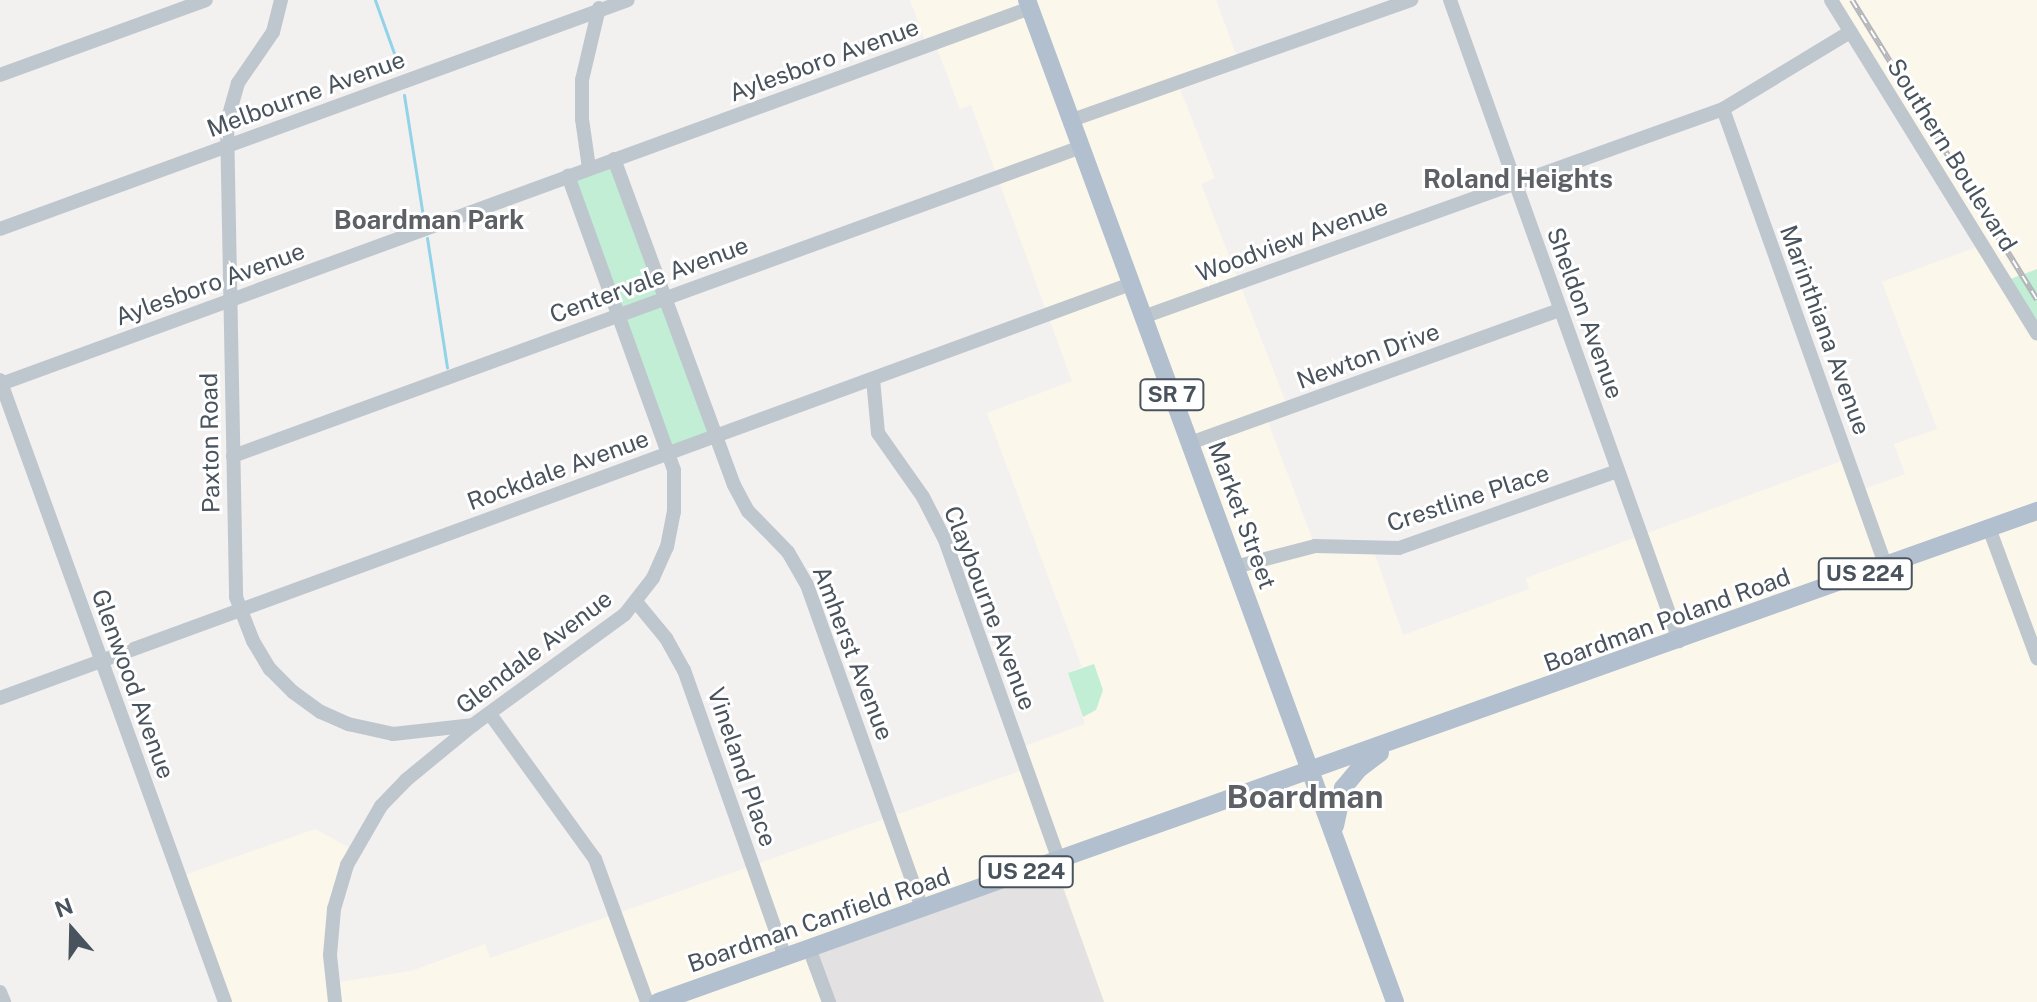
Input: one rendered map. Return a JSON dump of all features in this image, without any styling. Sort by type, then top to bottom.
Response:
[{"type":"main road","name":"Market Street","points":[[1028,4],[1313,770],[1395,1002]]},
{"type":"main road","name":"Boardman Poland Road","points":[[1313,770],[2037,511]]},
{"type":"main road","points":[[1335,833],[1340,797],[1349,779],[1407,736]]},
{"type":"main road","name":"Boardman Canfield Road","points":[[658,1002],[1313,770]]},
{"type":"street","points":[[0,75],[206,0]]},
{"type":"street","name":"Paxton Road","points":[[281,0],[273,32],[233,93],[227,122],[236,593],[253,641],[270,669],[293,692],[328,716],[362,729],[393,734],[473,725]]},
{"type":"street","name":"Melbourne Avenue","points":[[0,229],[600,6],[628,0]]},
{"type":"street","points":[[1072,120],[1411,0]]},
{"type":"street","name":"Sheldon Avenue","points":[[1450,0],[1679,641]]},
{"type":"street","name":"Southern Boulevard","points":[[1831,0],[2037,333]]},
{"type":"street","name":"Aylesboro Avenue","points":[[589,168],[1028,4]]},
{"type":"street","points":[[568,176],[589,168],[582,119],[582,80],[600,6]]},
{"type":"street","name":"Woodview Avenue","points":[[1143,317],[1723,109],[1850,32]]},
{"type":"street","name":"Marinthiana Avenue","points":[[1723,109],[1886,567]]},
{"type":"street","name":"Centervale Avenue","points":[[233,456],[1081,147]]},
{"type":"street","name":"Amherst Avenue","points":[[614,159],[715,437],[742,501],[788,552],[807,585],[922,908]]},
{"type":"street","name":"Aylesboro Avenue","points":[[1,382],[568,176]]},
{"type":"street","name":"Glendale Avenue","points":[[335,1002],[330,955],[340,887],[357,844],[393,793],[473,725],[637,603],[660,564],[672,530],[675,493],[669,454],[568,176]]},
{"type":"street","name":"Rockdale Avenue","points":[[0,698],[1131,284]]},
{"type":"street","name":"Newton Drive","points":[[1190,443],[1560,310]]},
{"type":"street","name":"Claybourne Avenue","points":[[873,379],[878,433],[923,497],[945,540],[1059,860]]},
{"type":"street","name":"Glenwood Avenue","points":[[1,382],[225,1002]]},
{"type":"street","name":"Crestline Place","points":[[1235,567],[1315,546],[1399,548],[1618,471]]},
{"type":"street","points":[[1989,528],[2037,658]]},
{"type":"street","name":"Vineland Place","points":[[637,603],[666,638],[684,670],[785,957]]},
{"type":"street","points":[[490,714],[595,859],[647,1002]]},
{"type":"street","points":[[809,948],[829,1002]]},
{"type":"street","points":[[0,992],[4,1002]]},
{"type":"shaded area","points":[[910,0],[1216,0],[1239,62],[1178,84],[1215,178],[1201,184],[1288,408],[1266,417],[1315,546],[1373,549],[1403,635],[1529,589],[1526,578],[1847,459],[1859,491],[1905,474],[1894,444],[1937,429],[1882,282],[1982,245],[1831,0],[2037,0],[2037,1002],[1104,1002],[1054,863],[829,1002],[225,1002],[179,877],[315,829],[354,850],[340,886],[332,983],[411,971],[485,944],[490,958],[1026,769],[1019,748],[1085,724],[1068,673],[1082,667],[987,413],[1072,381],[971,105],[960,109],[935,43],[927,46]]},
{"type":"shaded area","points":[[1054,862],[1104,1002],[829,1002],[809,948]]},
{"type":"green space","points":[[614,159],[715,437],[669,454],[568,176]]},
{"type":"green space","points":[[2037,269],[2037,329],[2005,281]]},
{"type":"green space","points":[[1094,664],[1103,690],[1096,710],[1083,717],[1068,673]]},
{"type":"waterway","points":[[375,0],[400,70]]},
{"type":"waterway","points":[[404,95],[423,217]]},
{"type":"waterway","points":[[427,238],[447,367]]},
{"type":"railway","points":[[1852,0],[2037,299]]},
{"type":"district","name":"Roland Heights","points":[[1518,179]]},
{"type":"district","name":"Boardman Park","points":[[429,220]]},
{"type":"district","name":"Boardman","points":[[1305,797]]}]
